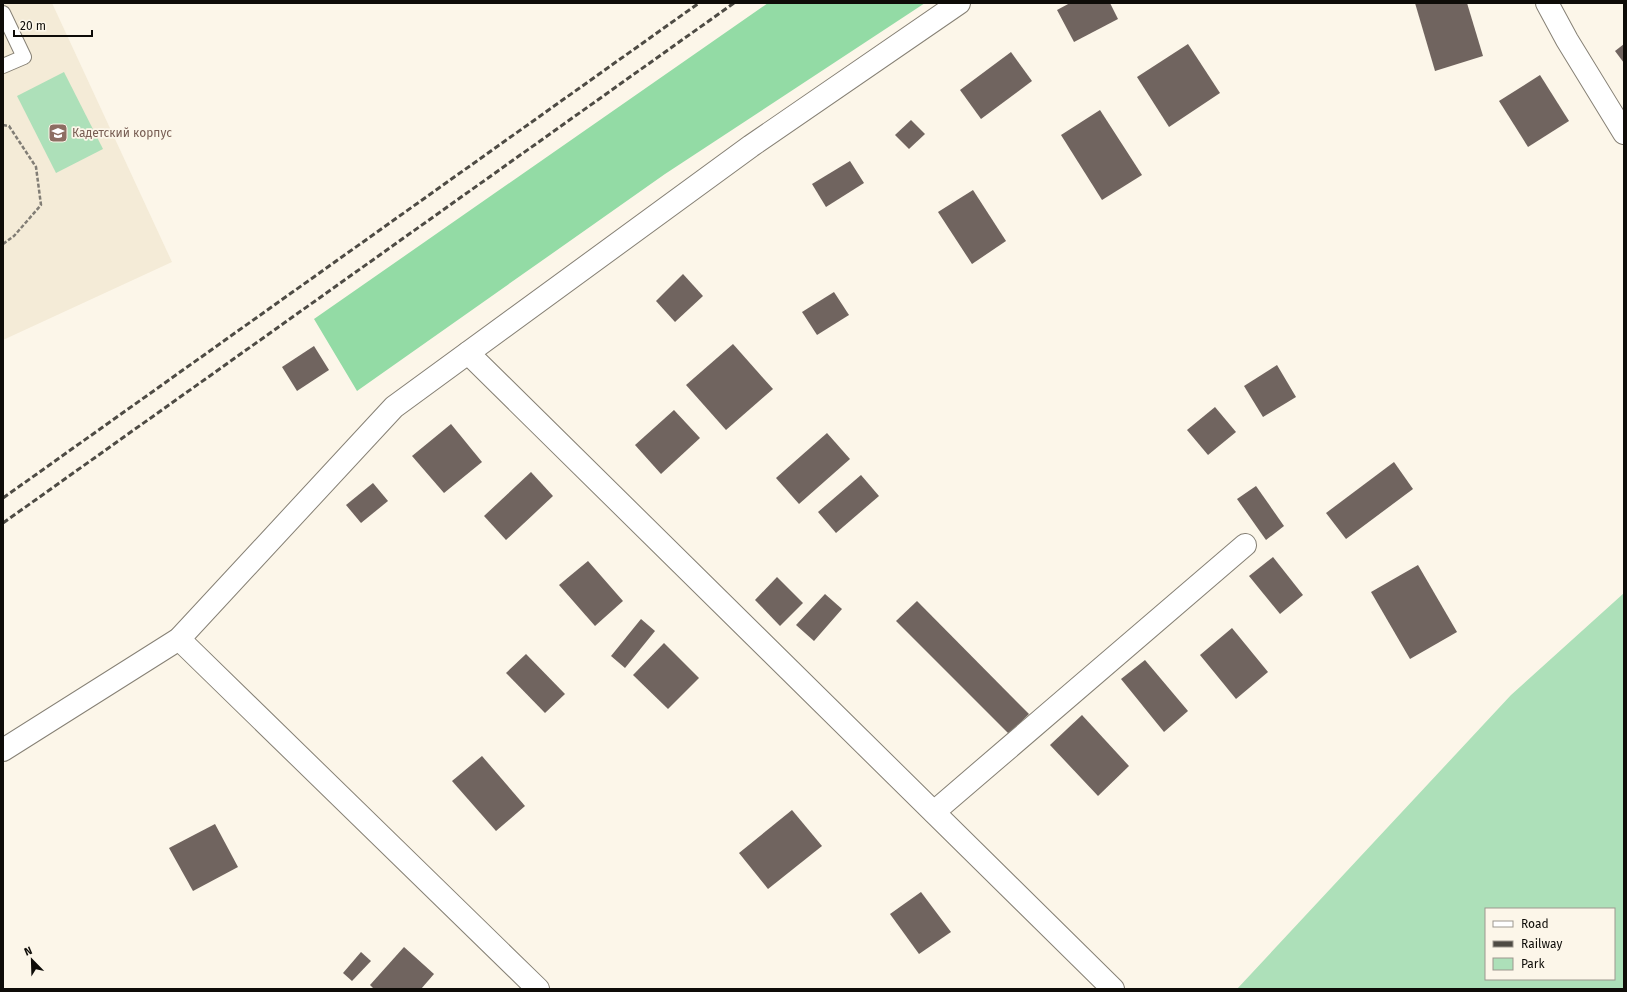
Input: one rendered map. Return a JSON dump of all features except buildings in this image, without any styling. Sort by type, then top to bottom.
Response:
[{"type":"street","points":[[3,750],[179,639],[394,406],[752,146],[959,3]]},
{"type":"street","points":[[1547,3],[1567,40],[1624,133]]},
{"type":"street","points":[[468,353],[1113,989]]},
{"type":"street","points":[[934,812],[1245,546]]},
{"type":"street","points":[[179,639],[538,989]]},
{"type":"lane","points":[[3,14],[24,57],[3,66]]},
{"type":"path","points":[[3,125],[8,126],[36,167],[41,205],[14,236],[3,244]]},
{"type":"shaded area","name":"Кадетский корпус","points":[[3,3],[52,3],[172,262],[3,340]]},
{"type":"green space","points":[[768,3],[925,3],[665,174],[357,391],[314,319]]},
{"type":"green space","points":[[64,72],[103,149],[56,173],[17,96]]},
{"type":"green space","points":[[1624,593],[1624,989],[1237,989],[1511,695]]},
{"type":"railway","points":[[3,498],[699,3]]},
{"type":"railway","points":[[3,523],[734,3]]},
{"type":"place","name":"Кадетский корпус","points":[[58,133]]}]
